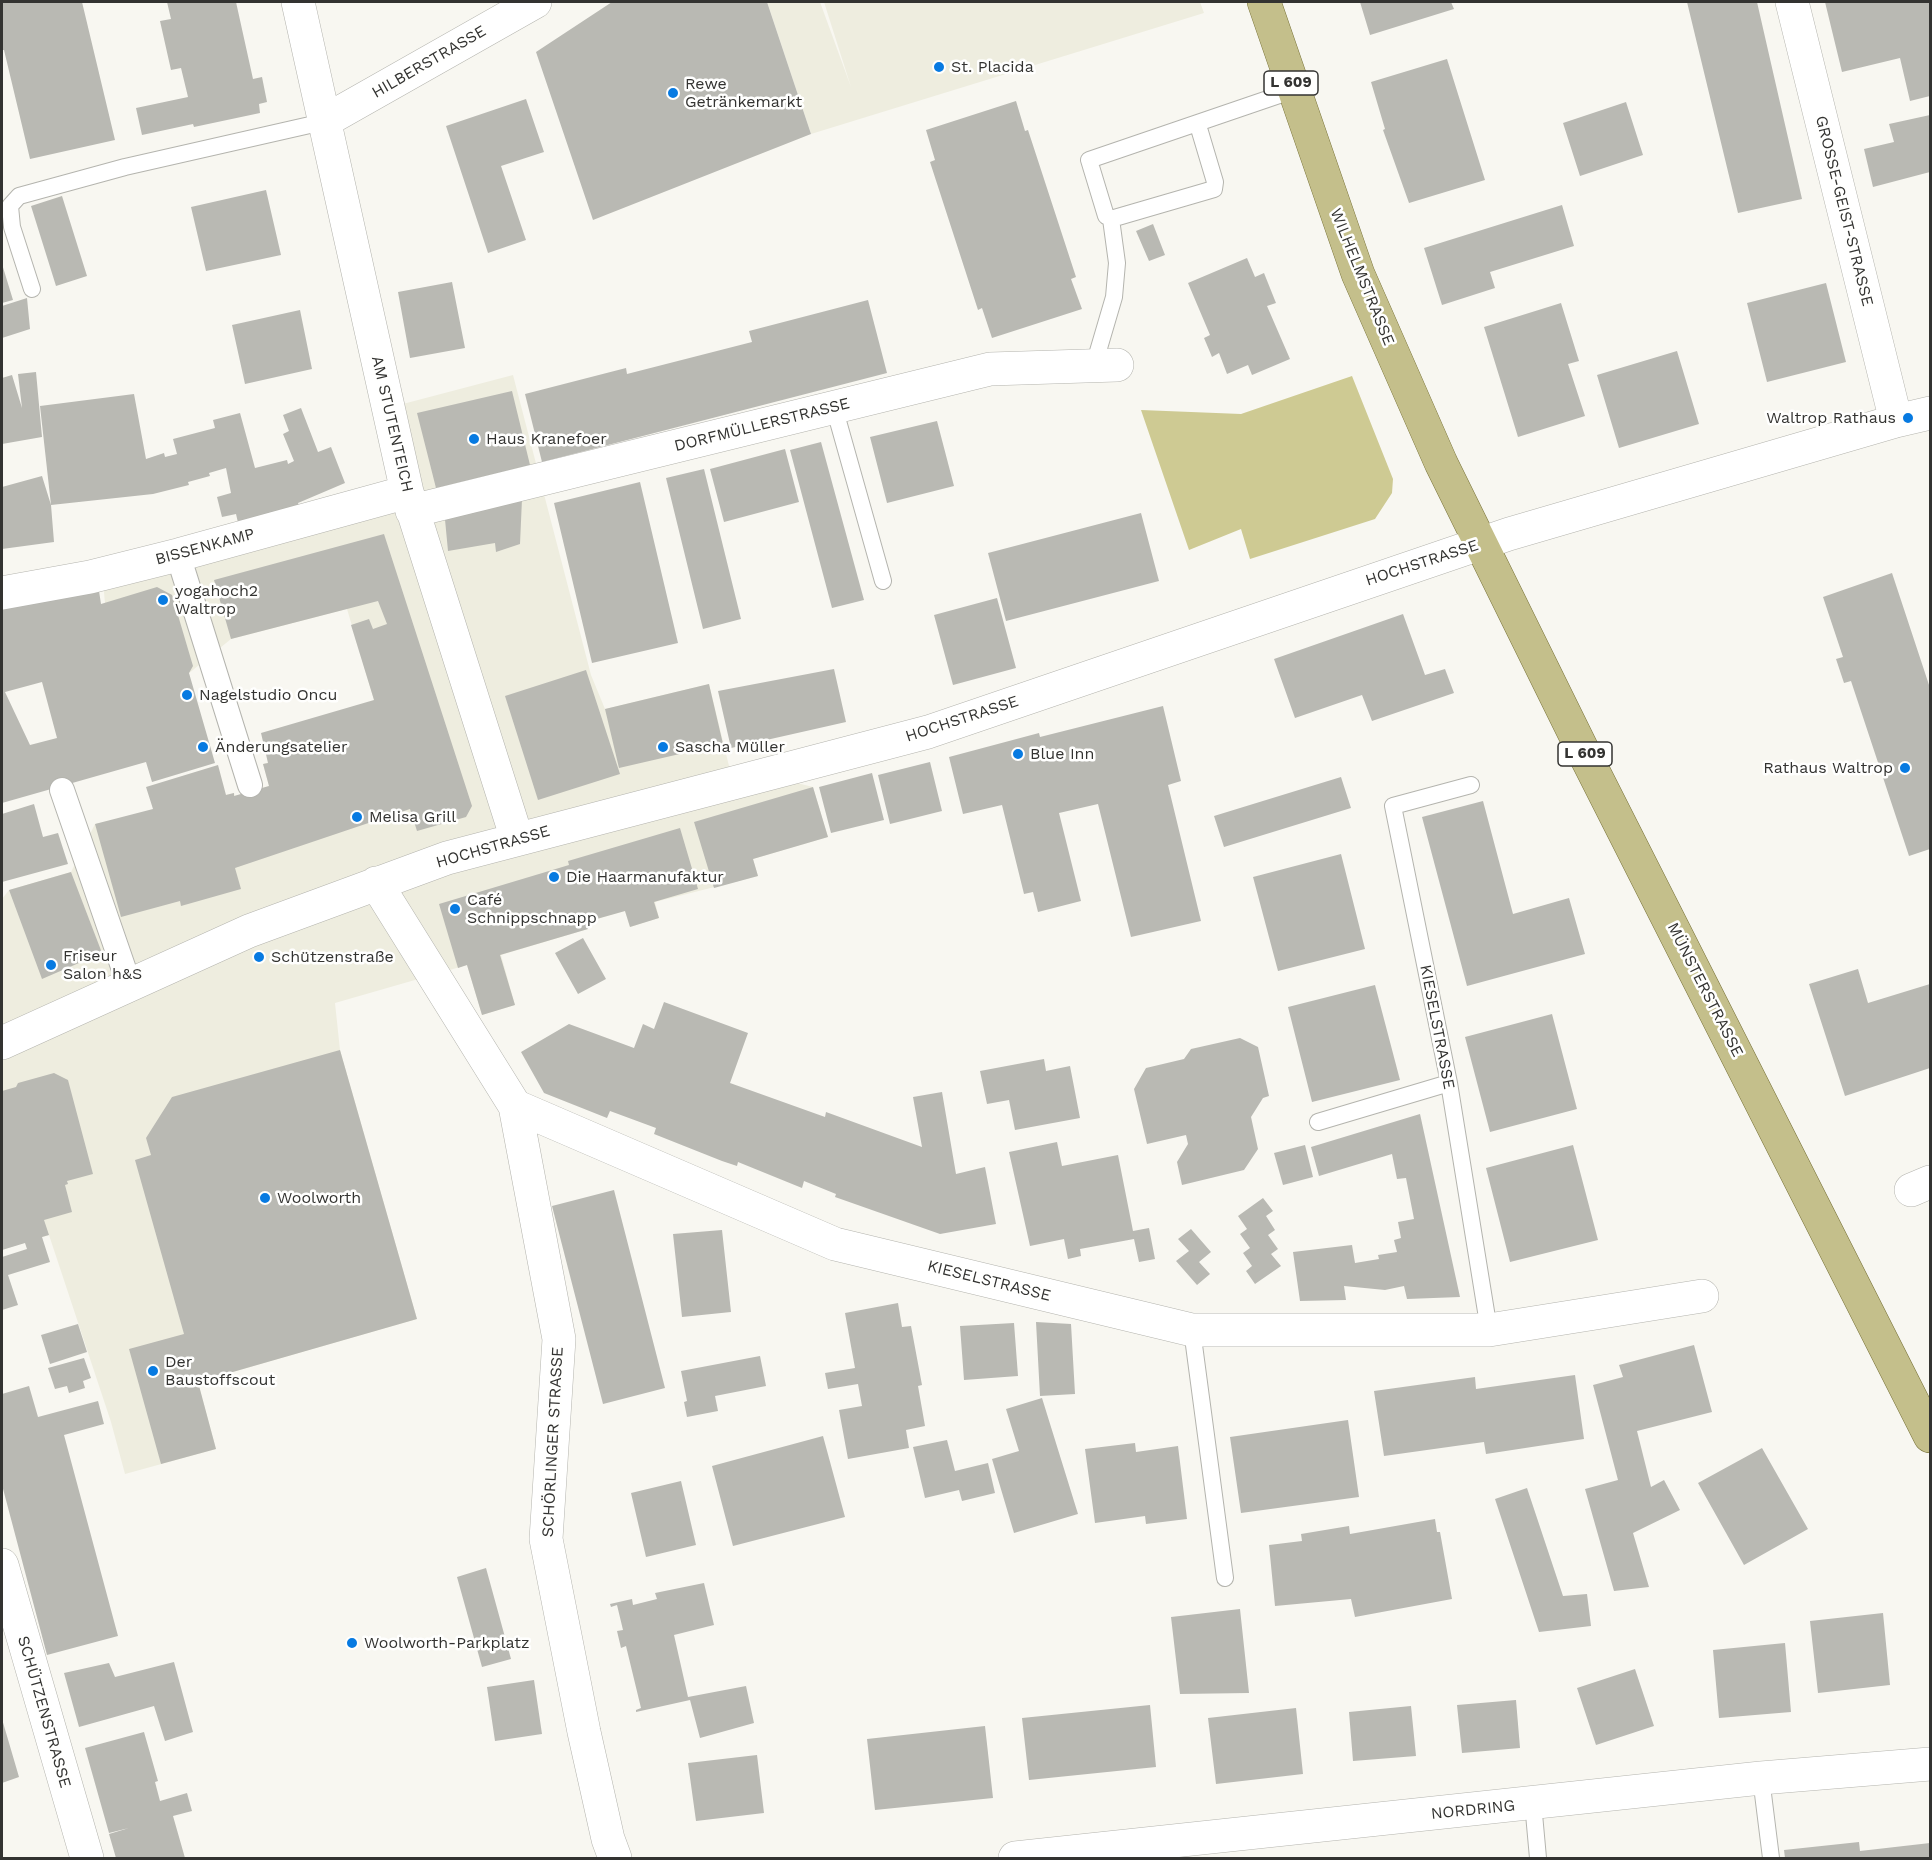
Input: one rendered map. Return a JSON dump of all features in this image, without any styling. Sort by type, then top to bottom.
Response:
[{"type":"main road","name":"WILHELMSTRASSE","points":[[1264,2],[1358,274],[1441,463],[1481,544]]},
{"type":"main road","name":"MÜNSTERSTRASSE","points":[[1481,544],[1930,1436]]},
{"type":"street","name":"AM STUTENTEICH","points":[[298,2],[323,122],[410,502],[517,839]]},
{"type":"street","name":"HILBERSTRASSE","points":[[323,122],[535,2]]},
{"type":"street","name":"GROSSE-GEIST-STRASSE","points":[[1792,2],[1896,421]]},
{"type":"street","name":"DORFMÜLLERSTRASSE","points":[[410,502],[834,407],[990,369],[1105,365]]},
{"type":"street","name":"HOCHSTRASSE","points":[[2,1043],[249,931],[376,883],[517,839],[928,732],[1481,544],[1896,421],[1930,413]]},
{"type":"street","name":"BISSENKAMP","points":[[2,593],[90,577],[410,502]]},
{"type":"street","points":[[178,555],[250,784]]},
{"type":"street","points":[[62,790],[129,984]]},
{"type":"street","name":"SCHÖRLINGER STRASSE","points":[[376,883],[515,1106],[559,1339],[546,1539],[587,1743],[608,1839],[615,1858]]},
{"type":"street","name":"KIESELSTRASSE","points":[[515,1106],[835,1244],[1192,1330],[1489,1330],[1702,1296]]},
{"type":"street","name":"SCHÜTZENSTRASSE","points":[[2,1565],[87,1858]]},
{"type":"street","name":"NORDRING","points":[[1015,1858],[1761,1778],[1930,1764]]},
{"type":"lane","points":[[1105,365],[1117,263],[1111,219],[1104,214],[1089,160],[1198,125],[1294,90]]},
{"type":"lane","points":[[32,289],[12,227],[10,207],[19,196],[125,167],[323,122]]},
{"type":"lane","points":[[1111,219],[1214,189],[1215,182],[1198,125]]},
{"type":"lane","points":[[834,407],[883,581]]},
{"type":"lane","name":"KIESELSTRASSE","points":[[1471,785],[1393,806],[1449,1083],[1489,1330]]},
{"type":"lane","points":[[1318,1122],[1449,1083]]},
{"type":"lane","points":[[1192,1330],[1224,1578]]},
{"type":"lane","points":[[1761,1778],[1771,1858]]},
{"type":"lane","points":[[1533,1803],[1538,1858]]},
{"type":"shaded area","name":"St. Placida","points":[[767,2],[820,2],[851,87],[824,2],[1200,2],[1204,13],[811,134]]},
{"type":"shaded area","points":[[513,375],[591,675],[605,709],[709,684],[729,766],[813,787],[828,837],[753,859],[758,876],[655,902],[659,918],[630,927],[625,911],[587,922],[588,929],[501,955],[515,1005],[482,1015],[467,965],[335,1003],[340,1050],[417,1319],[198,1382],[216,1449],[125,1474],[111,1422],[49,1235],[2,1250],[2,899],[9,890],[71,872],[95,824],[234,793],[235,796],[269,786],[263,764],[287,757],[388,747],[347,609],[231,639],[188,674],[129,692],[105,603],[103,582],[402,507],[380,410]]},
{"type":"shaded area","points":[[1352,376],[1393,479],[1392,493],[1375,519],[1250,559],[1241,529],[1189,550],[1141,410],[1241,414]]},
{"type":"building","points":[[2,2],[82,2],[115,140],[30,159],[4,50],[2,50]]},
{"type":"building","points":[[167,2],[236,2],[253,79],[262,77],[267,102],[259,104],[260,113],[142,135],[136,108],[188,97],[181,68],[171,70],[160,21],[171,19]]},
{"type":"building","name":"Rewe Getränkemarkt","points":[[612,2],[767,2],[811,134],[593,220],[536,52]]},
{"type":"building","points":[[1360,2],[1451,2],[1454,9],[1370,35]]},
{"type":"building","points":[[1687,2],[1757,2],[1802,199],[1738,213]]},
{"type":"building","points":[[1825,2],[1930,2],[1930,96],[1910,101],[1900,58],[1842,72]]},
{"type":"building","points":[[1447,59],[1485,180],[1409,203],[1383,130],[1385,129],[1371,82]]},
{"type":"building","points":[[526,99],[544,152],[501,166],[526,240],[488,253],[446,126]]},
{"type":"building","points":[[1016,101],[1025,131],[1028,130],[1076,277],[1071,279],[1082,309],[992,338],[982,308],[978,310],[930,162],[935,160],[926,130]]},
{"type":"building","points":[[1626,102],[1643,155],[1580,176],[1563,123]]},
{"type":"building","points":[[1930,115],[1930,172],[1873,187],[1864,149],[1894,142],[1889,124]]},
{"type":"building","points":[[266,190],[281,255],[206,271],[191,207]]},
{"type":"building","points":[[62,196],[87,276],[56,286],[31,206]]},
{"type":"building","points":[[1562,205],[1574,246],[1490,272],[1495,288],[1442,305],[1424,248]]},
{"type":"building","points":[[1153,224],[1165,255],[1149,261],[1136,231]]},
{"type":"building","points":[[1247,258],[1255,277],[1264,273],[1276,303],[1267,306],[1290,359],[1252,375],[1248,365],[1227,374],[1219,353],[1212,357],[1204,338],[1210,335],[1188,283]]},
{"type":"building","points":[[2,264],[13,300],[2,303]]},
{"type":"building","points":[[452,282],[465,348],[410,358],[398,292]]},
{"type":"building","points":[[1826,283],[1846,362],[1767,382],[1747,303]]},
{"type":"building","points":[[27,298],[30,329],[2,338],[2,306]]},
{"type":"building","points":[[868,300],[887,373],[542,462],[525,394],[626,368],[627,374],[752,342],[749,331]]},
{"type":"building","points":[[1561,303],[1579,361],[1568,364],[1585,416],[1518,437],[1484,327]]},
{"type":"building","points":[[300,310],[312,369],[245,384],[232,325]]},
{"type":"building","points":[[1677,351],[1699,424],[1619,448],[1597,375]]},
{"type":"building","points":[[36,372],[42,437],[2,444],[2,378],[12,375],[22,408],[18,374]]},
{"type":"building","name":"Haus Kranefoer","points":[[512,391],[530,465],[436,488],[417,413]]},
{"type":"building","points":[[134,394],[146,459],[164,453],[165,457],[177,454],[173,439],[215,428],[213,420],[240,413],[255,468],[287,460],[288,464],[294,461],[283,434],[289,431],[283,415],[301,408],[318,452],[331,447],[345,483],[298,503],[301,511],[239,527],[236,514],[222,517],[217,497],[231,493],[226,468],[209,473],[210,476],[188,482],[189,485],[153,494],[51,505],[40,406]]},
{"type":"building","points":[[937,421],[954,486],[887,503],[870,437]]},
{"type":"building","points":[[821,442],[864,600],[832,608],[790,450]]},
{"type":"building","points":[[785,449],[799,502],[724,522],[710,469]]},
{"type":"building","points":[[704,469],[741,619],[703,629],[666,478]]},
{"type":"building","points":[[42,476],[51,505],[54,542],[2,549],[2,487]]},
{"type":"building","points":[[640,482],[678,643],[592,663],[554,503]]},
{"type":"building","points":[[522,499],[520,544],[496,552],[495,543],[448,551],[444,509]]},
{"type":"building","points":[[1141,513],[1159,581],[1006,621],[988,553]]},
{"type":"building","points":[[384,534],[472,806],[466,817],[417,831],[410,809],[235,868],[241,889],[181,906],[180,901],[121,917],[95,824],[153,809],[146,787],[218,765],[226,795],[234,793],[234,796],[269,786],[263,764],[268,763],[261,733],[374,700],[351,625],[369,619],[373,629],[387,624],[378,601],[231,639],[214,580]]},
{"type":"building","name":"Rathaus Waltrop","points":[[1892,573],[1930,688],[1930,849],[1909,856],[1851,681],[1844,683],[1836,659],[1843,657],[1823,597]]},
{"type":"building","points":[[157,587],[172,595],[193,666],[189,673],[215,763],[152,782],[146,762],[2,803],[2,606],[99,591],[101,604]],"holes":[[[42,682],[57,738],[30,745],[5,692]]]},
{"type":"building","points":[[997,598],[1016,668],[953,685],[934,615]]},
{"type":"building","points":[[1403,614],[1425,675],[1445,669],[1454,693],[1372,721],[1362,695],[1295,718],[1274,659]]},
{"type":"building","points":[[834,669],[846,722],[731,748],[718,691]]},
{"type":"building","points":[[586,670],[620,774],[538,800],[505,696]]},
{"type":"building","points":[[709,684],[723,744],[619,768],[605,709]]},
{"type":"building","points":[[1163,706],[1181,781],[1168,785],[1201,921],[1131,937],[1098,804],[1059,813],[1081,901],[1038,912],[1033,892],[1024,894],[1002,805],[963,814],[949,757],[1039,733],[1040,737]]},
{"type":"building","points":[[930,762],[942,811],[890,824],[878,775]]},
{"type":"building","points":[[872,773],[884,820],[831,833],[819,787]]},
{"type":"building","points":[[1341,777],[1351,808],[1224,847],[1214,816]]},
{"type":"building","points":[[813,787],[828,837],[753,859],[758,876],[714,888],[694,822]]},
{"type":"building","points":[[1483,801],[1513,914],[1569,898],[1585,954],[1467,986],[1422,817]]},
{"type":"building","points":[[34,804],[43,837],[58,833],[68,864],[2,882],[2,814]]},
{"type":"building","points":[[680,828],[698,889],[654,902],[659,918],[630,927],[625,911],[586,922],[588,929],[500,955],[515,1005],[482,1015],[467,965],[458,968],[439,904],[569,865],[568,861]]},
{"type":"building","points":[[1341,854],[1365,949],[1278,971],[1253,877]]},
{"type":"building","points":[[71,872],[102,953],[42,979],[9,890]]},
{"type":"building","points":[[583,938],[606,979],[578,994],[555,953]]},
{"type":"building","points":[[1858,969],[1868,1003],[1930,984],[1930,1068],[1845,1096],[1809,984]]},
{"type":"building","points":[[1375,985],[1400,1080],[1312,1102],[1288,1007]]},
{"type":"building","points":[[664,1002],[748,1033],[730,1083],[825,1117],[826,1112],[922,1147],[913,1097],[942,1092],[956,1174],[985,1167],[996,1224],[940,1234],[835,1197],[836,1194],[804,1181],[802,1188],[738,1162],[737,1166],[722,1161],[654,1134],[656,1128],[610,1111],[607,1118],[544,1093],[521,1052],[569,1024],[634,1048],[643,1024],[654,1029]]},
{"type":"building","points":[[1552,1014],[1577,1109],[1490,1132],[1465,1037]]},
{"type":"building","points":[[1240,1038],[1258,1047],[1269,1096],[1263,1098],[1251,1117],[1258,1149],[1244,1170],[1182,1185],[1177,1162],[1188,1144],[1186,1135],[1147,1144],[1134,1089],[1146,1068],[1184,1059],[1191,1049]]},
{"type":"building","name":"Woolworth","points":[[340,1050],[417,1319],[198,1382],[216,1449],[161,1464],[129,1349],[184,1334],[135,1160],[151,1155],[146,1138],[172,1097]]},
{"type":"building","points":[[1044,1059],[1046,1071],[1070,1066],[1080,1118],[1015,1130],[1009,1100],[987,1104],[980,1071]]},
{"type":"building","points":[[54,1073],[68,1080],[93,1174],[67,1181],[68,1184],[65,1185],[72,1212],[44,1220],[49,1235],[42,1237],[50,1262],[8,1275],[18,1305],[2,1310],[2,1257],[27,1249],[25,1243],[2,1250],[2,1091],[16,1087],[18,1083]]},
{"type":"building","points":[[1420,1114],[1460,1297],[1407,1299],[1404,1286],[1385,1290],[1344,1286],[1346,1300],[1300,1301],[1293,1252],[1352,1245],[1355,1263],[1379,1259],[1378,1255],[1397,1252],[1394,1240],[1401,1238],[1398,1222],[1414,1219],[1406,1178],[1397,1179],[1392,1154],[1319,1176],[1311,1147]]},
{"type":"building","points":[[1057,1142],[1062,1166],[1118,1155],[1133,1231],[1149,1228],[1155,1259],[1139,1262],[1134,1239],[1080,1249],[1081,1256],[1068,1259],[1064,1239],[1030,1246],[1009,1152]]},
{"type":"building","points":[[1305,1145],[1313,1177],[1283,1185],[1274,1153]]},
{"type":"building","points":[[1573,1145],[1598,1240],[1510,1262],[1486,1168]]},
{"type":"building","points":[[614,1190],[665,1388],[603,1404],[552,1206]]},
{"type":"building","points":[[1263,1198],[1273,1211],[1266,1216],[1275,1230],[1268,1235],[1278,1249],[1271,1254],[1281,1266],[1255,1284],[1246,1271],[1252,1266],[1243,1253],[1250,1248],[1240,1234],[1247,1229],[1238,1216]]},
{"type":"building","points":[[1191,1229],[1211,1252],[1199,1262],[1210,1274],[1197,1285],[1176,1261],[1189,1251],[1178,1239]]},
{"type":"building","points":[[722,1230],[731,1312],[682,1317],[673,1234]]},
{"type":"building","points":[[898,1303],[902,1327],[911,1326],[922,1385],[918,1386],[925,1426],[906,1430],[909,1448],[848,1459],[839,1410],[862,1406],[858,1384],[828,1389],[825,1373],[855,1368],[845,1313]]},
{"type":"building","points":[[1036,1322],[1071,1324],[1075,1394],[1040,1396]]},
{"type":"building","points":[[1014,1323],[1018,1376],[964,1380],[960,1326]]},
{"type":"building","points":[[78,1324],[87,1352],[50,1364],[41,1335]]},
{"type":"building","points":[[1694,1345],[1712,1412],[1637,1431],[1651,1487],[1664,1480],[1680,1510],[1633,1533],[1649,1587],[1614,1591],[1585,1489],[1618,1480],[1593,1385],[1623,1377],[1619,1365]]},
{"type":"building","points":[[760,1356],[766,1386],[715,1396],[718,1411],[687,1417],[684,1402],[687,1401],[681,1371]]},
{"type":"building","points":[[84,1358],[91,1378],[83,1381],[85,1388],[69,1393],[67,1386],[55,1389],[48,1368]]},
{"type":"building","points":[[1575,1375],[1584,1439],[1486,1454],[1484,1442],[1384,1456],[1374,1391],[1475,1377],[1476,1389]]},
{"type":"building","points":[[29,1386],[38,1417],[98,1401],[104,1424],[64,1435],[118,1636],[47,1655],[2,1485],[2,1394]]},
{"type":"building","points":[[1042,1398],[1078,1514],[1014,1533],[992,1459],[1019,1451],[1006,1409]]},
{"type":"building","points":[[1348,1420],[1359,1497],[1241,1513],[1230,1437]]},
{"type":"building","points":[[823,1436],[845,1517],[733,1546],[712,1466]]},
{"type":"building","points":[[947,1440],[955,1471],[988,1463],[995,1493],[962,1501],[959,1490],[925,1498],[913,1447]]},
{"type":"building","points":[[1135,1443],[1136,1452],[1178,1446],[1187,1519],[1146,1524],[1145,1516],[1095,1523],[1085,1449]]},
{"type":"building","points":[[1762,1448],[1808,1529],[1744,1565],[1698,1483]]},
{"type":"building","points":[[681,1481],[696,1545],[646,1557],[631,1493]]},
{"type":"building","points":[[1527,1488],[1563,1596],[1587,1594],[1591,1626],[1539,1632],[1495,1499]]},
{"type":"building","points":[[1435,1519],[1437,1532],[1440,1532],[1452,1599],[1355,1617],[1351,1599],[1275,1606],[1269,1545],[1302,1541],[1301,1534],[1349,1526],[1350,1534]]},
{"type":"building","points":[[486,1568],[511,1659],[482,1667],[457,1577]]},
{"type":"building","points":[[704,1583],[714,1625],[674,1635],[688,1697],[746,1686],[754,1723],[700,1738],[690,1700],[636,1712],[641,1708],[626,1646],[621,1648],[617,1631],[623,1630],[617,1605],[611,1607],[610,1604],[632,1599],[633,1605],[657,1599],[655,1593]]},
{"type":"building","points":[[1240,1609],[1249,1693],[1180,1694],[1171,1617]]},
{"type":"building","points":[[1883,1613],[1890,1685],[1818,1693],[1810,1621]]},
{"type":"building","points":[[1785,1643],[1791,1712],[1719,1718],[1713,1650]]},
{"type":"building","points":[[174,1662],[193,1732],[165,1741],[154,1706],[79,1727],[64,1673],[109,1663],[115,1677]]},
{"type":"building","points":[[1635,1669],[1654,1726],[1596,1745],[1577,1688]]},
{"type":"building","points":[[534,1680],[542,1734],[495,1741],[487,1687]]},
{"type":"building","points":[[1516,1700],[1520,1748],[1462,1753],[1457,1705]]},
{"type":"building","points":[[1150,1705],[1156,1767],[1029,1780],[1022,1718]]},
{"type":"building","points":[[1411,1706],[1416,1756],[1353,1761],[1349,1712]]},
{"type":"building","points":[[1296,1708],[1303,1774],[1216,1784],[1208,1718]]},
{"type":"building","points":[[2,1719],[19,1777],[2,1783]]},
{"type":"building","points":[[985,1726],[993,1798],[875,1810],[867,1739]]},
{"type":"building","points":[[144,1732],[158,1781],[155,1782],[160,1801],[187,1793],[192,1811],[173,1816],[185,1858],[116,1858],[109,1834],[129,1828],[109,1833],[85,1748]]},
{"type":"building","points":[[757,1755],[764,1813],[696,1821],[688,1763]]},
{"type":"building","points":[[1859,1842],[1860,1851],[1930,1843],[1930,1858],[1785,1858],[1784,1850]]},
{"type":"place","name":"St. Placida","points":[[939,67]]},
{"type":"place","name":"Rewe Getränkemarkt","points":[[673,93]]},
{"type":"place","name":"Waltrop Rathaus","points":[[1908,418]]},
{"type":"place","name":"Haus Kranefoer","points":[[474,439]]},
{"type":"place","name":"yogahoch2 Waltrop","points":[[163,600]]},
{"type":"place","name":"Nagelstudio Oncu","points":[[187,695]]},
{"type":"place","name":"Änderungsatelier","points":[[203,747]]},
{"type":"place","name":"Sascha Müller","points":[[663,747]]},
{"type":"place","name":"Blue Inn","points":[[1018,754]]},
{"type":"place","name":"Rathaus Waltrop","points":[[1905,768]]},
{"type":"place","name":"Melisa Grill","points":[[357,817]]},
{"type":"place","name":"Die Haarmanufaktur","points":[[554,877]]},
{"type":"place","name":"Café Schnippschnapp","points":[[455,909]]},
{"type":"place","name":"Schützenstraße","points":[[259,957]]},
{"type":"place","name":"Friseur Salon h&S","points":[[51,965]]},
{"type":"place","name":"Woolworth","points":[[265,1198]]},
{"type":"place","name":"Der Baustoffscout","points":[[153,1371]]},
{"type":"place","name":"Woolworth-Parkplatz","points":[[352,1643]]}]
